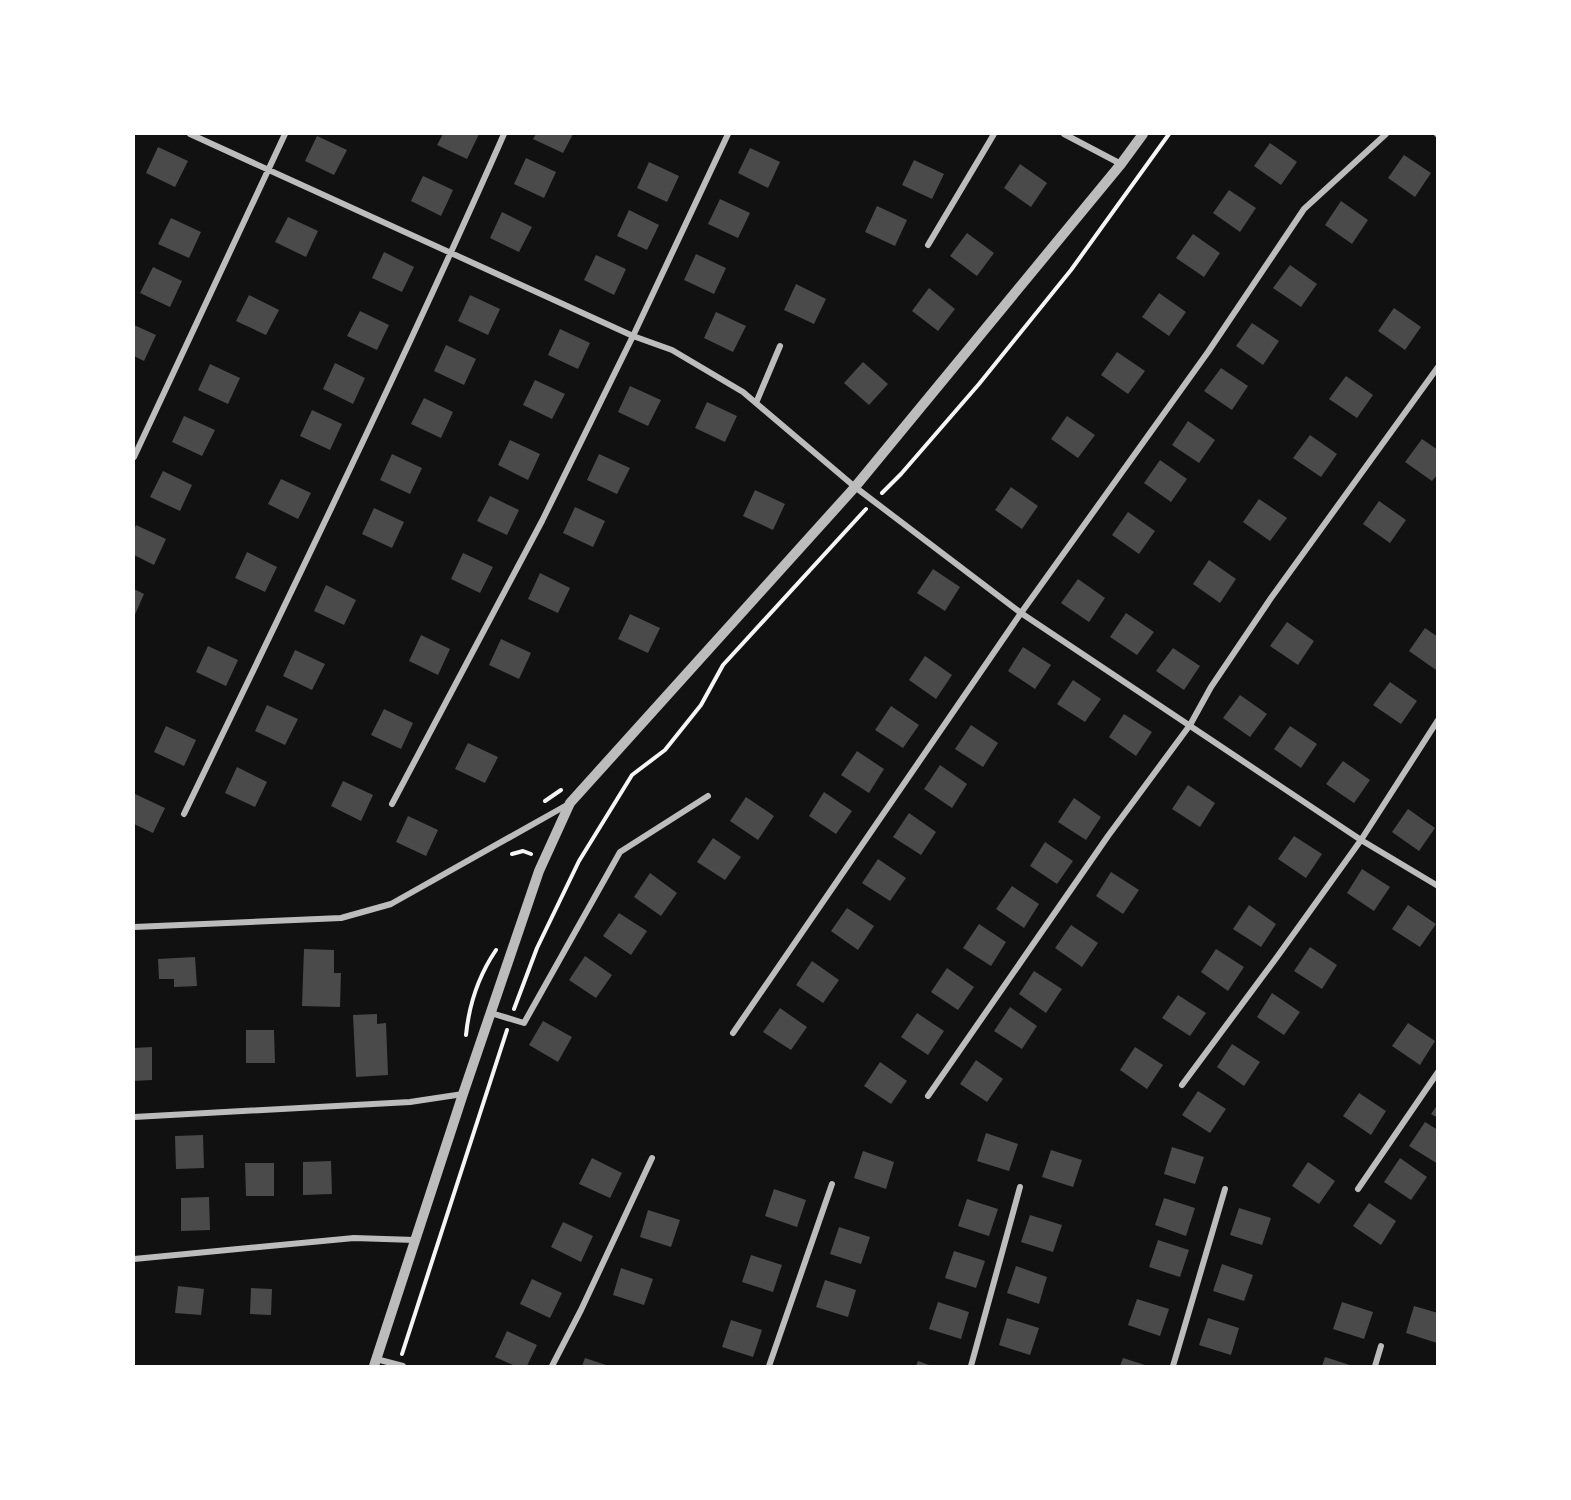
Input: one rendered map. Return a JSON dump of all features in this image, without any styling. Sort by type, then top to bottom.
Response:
[{"type":"street","points":[[189,134],[633,336],[672,350],[743,392],[855,487],[1021,613],[1361,840],[1437,886]]},
{"type":"street","points":[[134,457],[285,134]]},
{"type":"street","points":[[184,814],[451,252],[504,134]]},
{"type":"street","points":[[392,804],[542,521],[633,336],[728,134]]},
{"type":"street","points":[[928,245],[994,134]]},
{"type":"street","points":[[1064,134],[1121,164]]},
{"type":"street","points":[[403,1366],[375,1363],[539,872],[570,803],[855,487],[1121,164],[1143,134]]},
{"type":"street","points":[[733,1033],[1021,613],[1208,352],[1304,209],[1386,134]]},
{"type":"street","points":[[756,403],[780,346]]},
{"type":"street","points":[[927,1096],[1108,836],[1190,725],[1211,687],[1271,598],[1437,367]]},
{"type":"street","points":[[1182,1085],[1361,840],[1437,720]]},
{"type":"street","points":[[491,1012],[524,1023],[620,852],[708,796]]},
{"type":"street","points":[[134,927],[341,918],[391,904],[570,803]]},
{"type":"street","points":[[1358,1189],[1437,1072]]},
{"type":"street","points":[[134,1117],[410,1102],[463,1094]]},
{"type":"street","points":[[552,1366],[581,1310],[652,1158]]},
{"type":"street","points":[[769,1366],[832,1184]]},
{"type":"street","points":[[971,1366],[1020,1187]]},
{"type":"street","points":[[1173,1366],[1225,1189]]},
{"type":"street","points":[[134,1259],[354,1238],[415,1240]]},
{"type":"street","points":[[1375,1366],[1381,1346]]},
{"type":"path","points":[[878,497],[901,474],[979,384],[1064,279],[1169,134]]},
{"type":"path","points":[[511,1018],[537,948],[579,861],[632,775],[666,750],[701,705],[723,665],[871,504]]},
{"type":"path","points":[[401,1356],[507,1029]]},
{"type":"building","points":[[443,134],[479,134],[467,159],[437,145]]},
{"type":"building","points":[[536,134],[573,134],[563,153],[533,139]]},
{"type":"building","points":[[317,136],[347,150],[334,175],[305,161]]},
{"type":"building","points":[[1270,143],[1297,162],[1281,185],[1254,166]]},
{"type":"building","points":[[158,147],[188,161],[175,187],[146,173]]},
{"type":"building","points":[[750,148],[780,162],[768,188],[738,173]]},
{"type":"building","points":[[1404,155],[1431,173],[1415,197],[1388,178]]},
{"type":"building","points":[[526,158],[556,172],[544,198],[514,184]]},
{"type":"building","points":[[914,160],[944,174],[932,199],[902,185]]},
{"type":"building","points":[[649,162],[679,176],[667,202],[637,188]]},
{"type":"building","points":[[1020,164],[1047,183],[1031,207],[1004,188]]},
{"type":"building","points":[[423,176],[453,190],[441,216],[411,201]]},
{"type":"building","points":[[1229,190],[1256,208],[1240,232],[1213,213]]},
{"type":"building","points":[[720,199],[750,213],[738,238],[708,224]]},
{"type":"building","points":[[1341,201],[1368,220],[1352,244],[1325,225]]},
{"type":"building","points":[[877,206],[907,220],[895,246],[865,232]]},
{"type":"building","points":[[629,210],[659,225],[647,250],[617,236]]},
{"type":"building","points":[[502,212],[532,227],[519,252],[490,238]]},
{"type":"building","points":[[288,217],[318,231],[306,257],[275,242]]},
{"type":"building","points":[[171,218],[201,232],[189,258],[158,244]]},
{"type":"building","points":[[967,233],[994,253],[977,276],[950,256]]},
{"type":"building","points":[[1193,234],[1220,253],[1204,277],[1176,258]]},
{"type":"building","points":[[384,252],[414,267],[402,292],[372,278]]},
{"type":"building","points":[[696,254],[726,268],[714,294],[684,280]]},
{"type":"building","points":[[596,255],[626,269],[614,295],[584,280]]},
{"type":"building","points":[[1290,265],[1317,284],[1301,307],[1273,288]]},
{"type":"building","points":[[153,267],[182,281],[170,307],[140,293]]},
{"type":"building","points":[[796,284],[826,299],[814,324],[784,310]]},
{"type":"building","points":[[929,288],[955,309],[938,331],[912,311]]},
{"type":"building","points":[[1159,293],[1186,312],[1169,336],[1142,317]]},
{"type":"building","points":[[249,295],[279,310],[266,335],[236,321]]},
{"type":"building","points":[[470,295],[500,309],[488,335],[458,321]]},
{"type":"building","points":[[1394,308],[1421,327],[1405,350],[1378,331]]},
{"type":"building","points":[[360,311],[389,325],[377,350],[347,336]]},
{"type":"building","points":[[716,312],[746,326],[733,352],[704,338]]},
{"type":"building","points":[[1252,323],[1279,341],[1263,365],[1236,346]]},
{"type":"building","points":[[134,325],[156,335],[144,361],[134,356]]},
{"type":"building","points":[[560,329],[590,343],[578,369],[548,355]]},
{"type":"building","points":[[446,345],[476,359],[464,385],[434,371]]},
{"type":"building","points":[[1117,352],[1145,371],[1128,394],[1101,375]]},
{"type":"building","points":[[863,362],[888,384],[869,405],[844,383]]},
{"type":"building","points":[[335,363],[365,378],[353,404],[323,389]]},
{"type":"building","points":[[210,364],[240,378],[228,404],[198,390]]},
{"type":"building","points":[[1221,368],[1248,386],[1232,410],[1204,391]]},
{"type":"building","points":[[1346,376],[1373,395],[1357,418],[1329,399]]},
{"type":"building","points":[[535,380],[565,394],[552,419],[523,405]]},
{"type":"building","points":[[630,386],[661,400],[648,426],[618,412]]},
{"type":"building","points":[[424,398],[453,412],[441,438],[411,424]]},
{"type":"building","points":[[707,402],[737,416],[725,442],[695,428]]},
{"type":"building","points":[[312,410],[342,424],[330,450],[300,436]]},
{"type":"building","points":[[184,416],[215,430],[202,456],[172,442]]},
{"type":"building","points":[[1067,416],[1095,435],[1078,458],[1051,439]]},
{"type":"building","points":[[1188,421],[1215,440],[1199,463],[1172,445]]},
{"type":"building","points":[[1310,435],[1337,454],[1321,477],[1293,458]]},
{"type":"building","points":[[1422,439],[1438,450],[1438,474],[1432,481],[1405,462]]},
{"type":"building","points":[[510,440],[540,454],[528,480],[498,465]]},
{"type":"building","points":[[392,454],[422,468],[410,494],[380,480]]},
{"type":"building","points":[[599,454],[630,468],[617,494],[587,480]]},
{"type":"building","points":[[1160,460],[1187,479],[1171,502],[1144,483]]},
{"type":"building","points":[[163,471],[192,485],[180,511],[150,497]]},
{"type":"building","points":[[281,479],[311,493],[298,519],[268,504]]},
{"type":"building","points":[[1011,487],[1038,506],[1022,529],[995,510]]},
{"type":"building","points":[[755,490],[785,504],[773,530],[743,516]]},
{"type":"building","points":[[490,496],[519,510],[507,535],[477,521]]},
{"type":"building","points":[[1259,499],[1287,518],[1270,541],[1243,522]]},
{"type":"building","points":[[1379,501],[1406,520],[1390,543],[1363,524]]},
{"type":"building","points":[[575,507],[605,521],[593,547],[563,533]]},
{"type":"building","points":[[374,508],[404,522],[392,548],[362,534]]},
{"type":"building","points":[[1128,512],[1155,531],[1139,554],[1112,535]]},
{"type":"building","points":[[136,525],[166,539],[154,565],[134,555]]},
{"type":"building","points":[[247,552],[277,567],[265,592],[235,578]]},
{"type":"building","points":[[463,553],[493,567],[480,593],[451,579]]},
{"type":"building","points":[[1209,560],[1236,579],[1220,603],[1193,584]]},
{"type":"building","points":[[933,569],[960,587],[945,611],[917,593]]},
{"type":"building","points":[[540,573],[570,588],[558,613],[528,599]]},
{"type":"building","points":[[1078,579],[1105,598],[1089,622],[1061,603]]},
{"type":"building","points":[[326,585],[356,600],[344,625],[314,611]]},
{"type":"building","points":[[134,589],[144,594],[134,617]]},
{"type":"building","points":[[1126,613],[1154,632],[1137,655],[1110,637]]},
{"type":"building","points":[[630,614],[660,628],[648,653],[618,639]]},
{"type":"building","points":[[1287,622],[1314,641],[1298,665],[1270,646]]},
{"type":"building","points":[[1425,628],[1438,637],[1438,668],[1436,670],[1409,651]]},
{"type":"building","points":[[421,635],[450,649],[438,675],[409,661]]},
{"type":"building","points":[[501,639],[531,653],[519,679],[489,665]]},
{"type":"building","points":[[208,646],[238,660],[226,686],[196,672]]},
{"type":"building","points":[[1023,647],[1051,665],[1035,689],[1008,671]]},
{"type":"building","points":[[1173,648],[1200,666],[1184,690],[1156,671]]},
{"type":"building","points":[[295,650],[325,664],[312,690],[283,676]]},
{"type":"building","points":[[925,656],[952,675],[936,699],[909,680]]},
{"type":"building","points":[[1073,680],[1101,699],[1085,722],[1057,704]]},
{"type":"building","points":[[1390,682],[1417,701],[1401,724],[1373,705]]},
{"type":"building","points":[[1240,695],[1267,714],[1250,737],[1223,718]]},
{"type":"building","points":[[267,705],[298,719],[285,745],[255,731]]},
{"type":"building","points":[[891,706],[919,725],[903,748],[875,730]]},
{"type":"building","points":[[384,709],[413,723],[401,749],[371,735]]},
{"type":"building","points":[[1124,714],[1152,732],[1136,756],[1109,737]]},
{"type":"building","points":[[971,725],[998,743],[983,767],[955,749]]},
{"type":"building","points":[[166,726],[196,740],[184,766],[154,752]]},
{"type":"building","points":[[1290,726],[1317,744],[1301,768],[1274,749]]},
{"type":"building","points":[[468,743],[498,757],[485,783],[455,769]]},
{"type":"building","points":[[857,751],[884,769],[869,793],[841,775]]},
{"type":"building","points":[[1343,761],[1370,780],[1354,803],[1326,784]]},
{"type":"building","points":[[940,765],[967,784],[952,808],[924,789]]},
{"type":"building","points":[[237,767],[267,782],[255,807],[225,793]]},
{"type":"building","points":[[343,781],[373,795],[361,821],[331,806]]},
{"type":"building","points":[[1188,785],[1215,803],[1200,827],[1172,809]]},
{"type":"building","points":[[824,792],[852,811],[836,834],[809,816]]},
{"type":"building","points":[[135,794],[165,808],[153,833],[134,824]]},
{"type":"building","points":[[746,797],[774,816],[758,840],[730,821]]},
{"type":"building","points":[[1074,798],[1101,817],[1086,840],[1058,822]]},
{"type":"building","points":[[1408,809],[1435,828],[1419,851],[1392,832]]},
{"type":"building","points":[[909,813],[936,832],[921,855],[893,837]]},
{"type":"building","points":[[408,816],[438,830],[426,856],[396,842]]},
{"type":"building","points":[[1294,836],[1322,854],[1306,878],[1278,859]]},
{"type":"building","points":[[713,838],[741,857],[725,880],[697,862]]},
{"type":"building","points":[[1045,842],[1073,861],[1057,884],[1030,866]]},
{"type":"building","points":[[878,859],[906,878],[890,901],[862,883]]},
{"type":"building","points":[[1362,869],[1390,887],[1374,911],[1347,893]]},
{"type":"building","points":[[1111,872],[1139,890],[1123,914],[1096,896]]},
{"type":"building","points":[[650,873],[677,893],[661,916],[634,897]]},
{"type":"building","points":[[1012,886],[1039,904],[1024,928],[996,909]]},
{"type":"building","points":[[1249,905],[1276,924],[1261,947],[1233,929]]},
{"type":"building","points":[[1408,905],[1436,924],[1420,947],[1392,929]]},
{"type":"building","points":[[847,908],[874,926],[858,950],[831,931]]},
{"type":"building","points":[[619,913],[647,931],[631,955],[603,936]]},
{"type":"building","points":[[979,924],[1006,942],[991,966],[963,948]]},
{"type":"building","points":[[1071,925],[1098,943],[1082,967],[1055,948]]},
{"type":"building","points":[[1310,947],[1337,965],[1322,989],[1294,971]]},
{"type":"building","points":[[304,949],[334,950],[334,973],[341,973],[340,1007],[302,1006]]},
{"type":"building","points":[[1216,949],[1244,967],[1228,991],[1201,972]]},
{"type":"building","points":[[585,956],[612,975],[596,998],[569,980]]},
{"type":"building","points":[[195,957],[197,986],[174,987],[174,979],[159,979],[158,959]]},
{"type":"building","points":[[812,961],[839,980],[823,1003],[796,985]]},
{"type":"building","points":[[947,968],[974,987],[958,1010],[931,992]]},
{"type":"building","points":[[1034,971],[1062,989],[1046,1013],[1019,994]]},
{"type":"building","points":[[1272,993],[1300,1012],[1284,1035],[1257,1017]]},
{"type":"building","points":[[1178,995],[1206,1013],[1190,1036],[1162,1018]]},
{"type":"building","points":[[1010,1007],[1037,1026],[1022,1049],[994,1031]]},
{"type":"building","points":[[780,1008],[807,1027],[791,1050],[763,1032]]},
{"type":"building","points":[[917,1013],[944,1031],[928,1055],[901,1037]]},
{"type":"building","points":[[377,1014],[377,1024],[386,1023],[388,1075],[356,1077],[353,1015]]},
{"type":"building","points":[[543,1021],[572,1037],[558,1062],[529,1045]]},
{"type":"building","points":[[1408,1023],[1435,1041],[1420,1065],[1392,1046]]},
{"type":"building","points":[[246,1030],[274,1030],[275,1063],[246,1063]]},
{"type":"building","points":[[1232,1044],[1260,1062],[1244,1086],[1217,1067]]},
{"type":"building","points":[[152,1047],[152,1080],[134,1081],[134,1048]]},
{"type":"building","points":[[1135,1047],[1163,1065],[1147,1089],[1120,1070]]},
{"type":"building","points":[[976,1060],[1003,1079],[987,1102],[960,1084]]},
{"type":"building","points":[[880,1062],[907,1081],[891,1104],[864,1086]]},
{"type":"building","points":[[1198,1091],[1226,1109],[1210,1133],[1182,1115]]},
{"type":"building","points":[[1359,1093],[1386,1111],[1371,1135],[1343,1116]]},
{"type":"building","points":[[1438,1104],[1438,1118],[1431,1114]]},
{"type":"building","points":[[1425,1122],[1438,1130],[1438,1164],[1409,1146]]},
{"type":"building","points":[[986,1133],[1018,1144],[1009,1171],[977,1161]]},
{"type":"building","points":[[203,1135],[204,1168],[176,1169],[175,1136]]},
{"type":"building","points":[[1172,1147],[1204,1157],[1195,1184],[1164,1174]]},
{"type":"building","points":[[1051,1150],[1082,1160],[1073,1187],[1042,1177]]},
{"type":"building","points":[[863,1151],[894,1162],[886,1189],[854,1178]]},
{"type":"building","points":[[592,1158],[622,1173],[610,1198],[579,1184]]},
{"type":"building","points":[[1400,1158],[1427,1177],[1411,1200],[1384,1182]]},
{"type":"building","points":[[331,1161],[332,1194],[303,1195],[303,1162]]},
{"type":"building","points":[[1308,1162],[1335,1181],[1319,1204],[1292,1186]]},
{"type":"building","points":[[245,1163],[274,1163],[274,1196],[246,1196]]},
{"type":"building","points":[[774,1189],[806,1200],[797,1227],[765,1216]]},
{"type":"building","points":[[209,1197],[210,1230],[181,1231],[181,1198]]},
{"type":"building","points":[[1164,1198],[1195,1208],[1186,1236],[1155,1225]]},
{"type":"building","points":[[967,1199],[998,1209],[989,1236],[958,1226]]},
{"type":"building","points":[[1369,1203],[1396,1221],[1381,1245],[1353,1226]]},
{"type":"building","points":[[1239,1208],[1271,1218],[1262,1245],[1230,1235]]},
{"type":"building","points":[[648,1210],[680,1220],[671,1247],[640,1237]]},
{"type":"building","points":[[1030,1215],[1062,1225],[1053,1252],[1021,1242]]},
{"type":"building","points":[[563,1222],[593,1236],[581,1262],[551,1247]]},
{"type":"building","points":[[839,1227],[870,1237],[861,1264],[830,1254]]},
{"type":"building","points":[[1158,1240],[1189,1250],[1180,1277],[1149,1267]]},
{"type":"building","points":[[954,1251],[985,1261],[976,1288],[945,1278]]},
{"type":"building","points":[[751,1255],[782,1265],[773,1292],[742,1282]]},
{"type":"building","points":[[1222,1264],[1253,1275],[1244,1301],[1213,1291]]},
{"type":"building","points":[[1016,1266],[1047,1277],[1039,1304],[1007,1293]]},
{"type":"building","points":[[621,1268],[653,1279],[644,1305],[613,1295]]},
{"type":"building","points":[[532,1279],[562,1293],[550,1318],[520,1304]]},
{"type":"building","points":[[825,1280],[856,1290],[848,1317],[816,1307]]},
{"type":"building","points":[[178,1286],[204,1289],[201,1315],[175,1313]]},
{"type":"building","points":[[251,1288],[272,1289],[271,1315],[250,1314]]},
{"type":"building","points":[[1137,1299],[1169,1309],[1160,1336],[1128,1325]]},
{"type":"building","points":[[938,1302],[969,1312],[961,1339],[929,1329]]},
{"type":"building","points":[[1342,1302],[1373,1312],[1364,1339],[1333,1329]]},
{"type":"building","points":[[1414,1306],[1438,1313],[1437,1343],[1406,1333]]},
{"type":"building","points":[[1007,1318],[1039,1328],[1030,1355],[999,1345]]},
{"type":"building","points":[[1208,1318],[1239,1328],[1231,1355],[1199,1345]]},
{"type":"building","points":[[731,1320],[762,1330],[753,1357],[722,1347]]},
{"type":"building","points":[[507,1331],[537,1345],[527,1366],[515,1366],[495,1357]]},
{"type":"building","points":[[1325,1357],[1353,1366],[1322,1366]]},
{"type":"building","points":[[585,1358],[609,1366],[582,1366]]},
{"type":"building","points":[[1123,1358],[1148,1366],[1120,1366]]},
{"type":"building","points":[[918,1361],[932,1366],[916,1366]]}]
